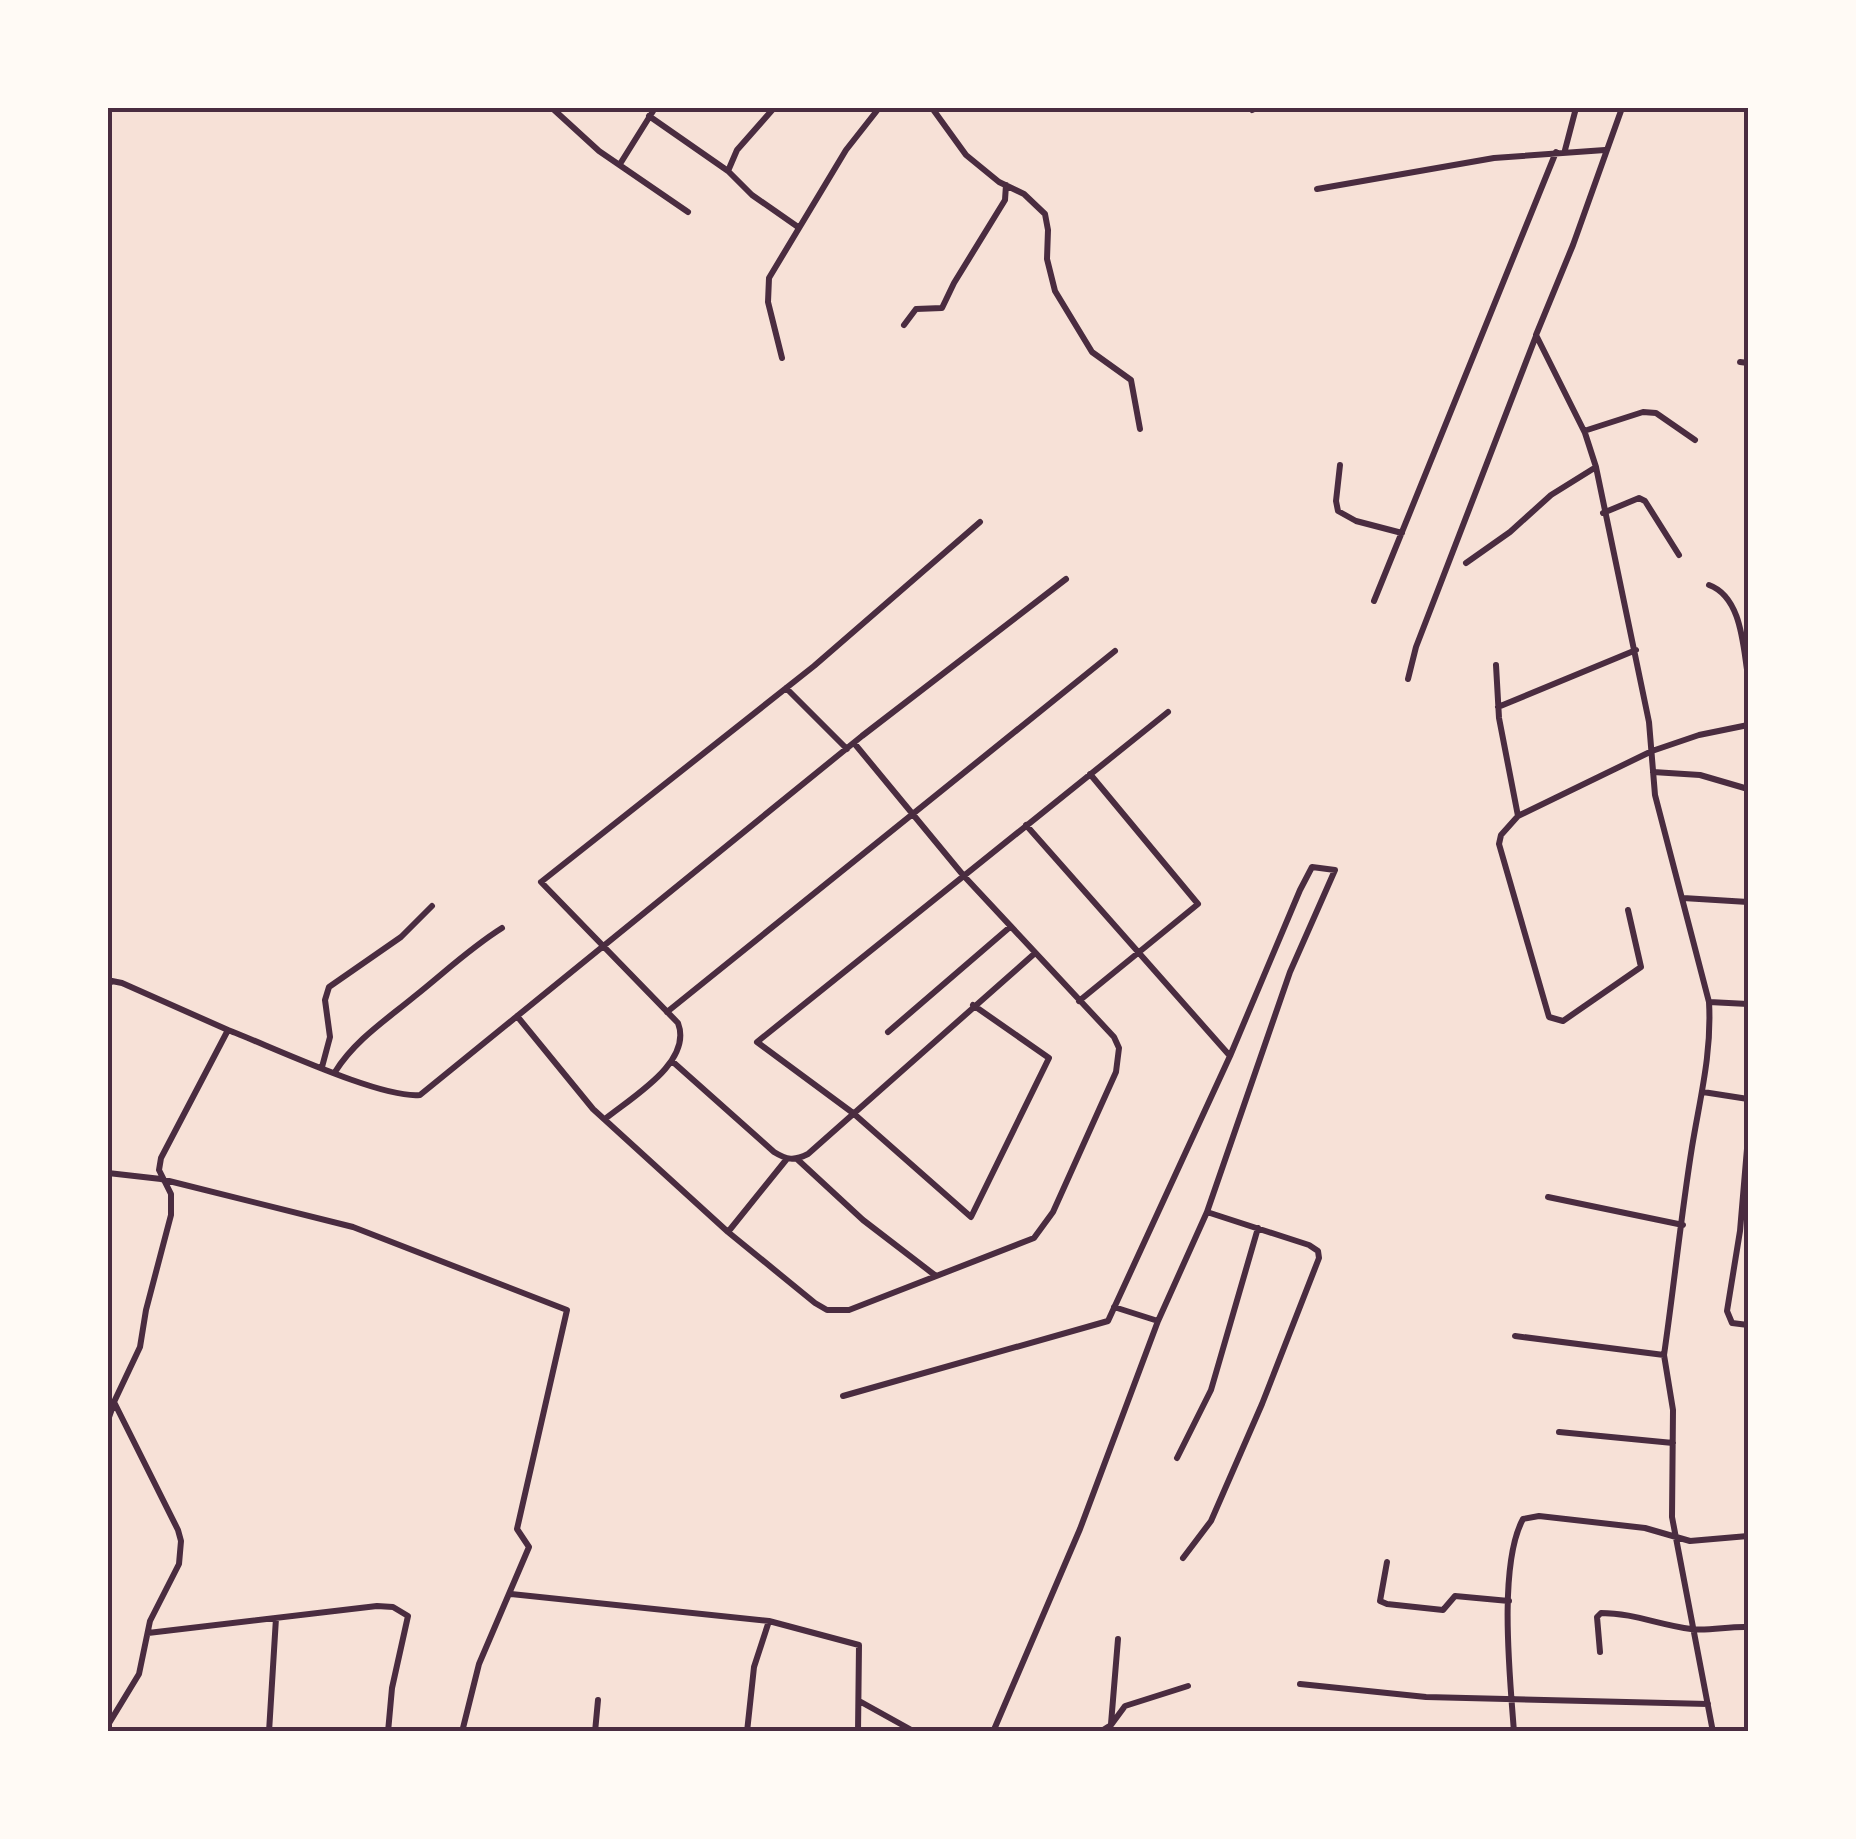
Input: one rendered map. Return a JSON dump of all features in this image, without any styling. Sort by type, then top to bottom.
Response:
[{"type":"street","points":[[552,108],[591,145],[688,212]]},
{"type":"street","points":[[620,164],[655,108]]},
{"type":"street","points":[[728,170],[737,150],[774,108]]},
{"type":"street","points":[[782,358],[772,322],[769,278],[846,150],[879,108]]},
{"type":"street","points":[[932,108],[966,155],[1024,194],[1045,214],[1047,259],[1056,291],[1092,352],[1131,380],[1140,429]]},
{"type":"street","points":[[1374,601],[1576,108]]},
{"type":"street","points":[[1408,679],[1416,646],[1573,245],[1622,108]]},
{"type":"street","points":[[649,116],[728,170],[752,195],[798,227]]},
{"type":"street","points":[[1317,189],[1494,158],[1606,150]]},
{"type":"street","points":[[904,325],[916,309],[942,308],[948,301],[954,283],[1006,200],[1006,185]]},
{"type":"street","points":[[1536,335],[1584,430],[1596,466],[1636,650],[1655,795],[1709,1002],[1711,1034],[1704,1092],[1692,1149],[1664,1355],[1673,1410],[1672,1517],[1714,1732]]},
{"type":"street","points":[[1584,430],[1643,412],[1656,413],[1695,440]]},
{"type":"street","points":[[1340,465],[1338,511],[1356,521],[1402,533]]},
{"type":"street","points":[[1466,563],[1596,466]]},
{"type":"street","points":[[1604,513],[1639,498],[1645,500],[1678,554]]},
{"type":"street","points":[[605,1119],[672,1062],[682,1033],[667,1012],[542,882],[786,688],[980,522]]},
{"type":"street","points":[[108,985],[122,983],[228,1030],[398,1095],[420,1095],[851,746],[1066,580]]},
{"type":"street","points":[[1708,585],[1717,588],[1732,606],[1748,676]]},
{"type":"street","points":[[1498,707],[1636,650]]},
{"type":"street","points":[[667,1012],[1115,651]]},
{"type":"street","points":[[1496,665],[1498,707],[1518,816]]},
{"type":"street","points":[[518,1016],[593,1109],[728,1232],[827,1310],[849,1310],[1025,1244],[1045,1226],[1116,1072],[1119,1058],[1114,1038],[1010,928],[851,746],[786,688]]},
{"type":"street","points":[[973,1005],[1049,1058],[971,1216],[853,1112],[757,1042],[1168,712]]},
{"type":"street","points":[[1628,910],[1641,967],[1563,1021],[1549,1017],[1499,844],[1501,834],[1518,816],[1652,751],[1699,735],[1748,725]]},
{"type":"street","points":[[1652,772],[1700,775],[1748,789]]},
{"type":"street","points":[[1079,1001],[1198,904],[1090,774]]},
{"type":"street","points":[[1026,825],[1230,1056]]},
{"type":"street","points":[[843,1396],[1108,1321],[1312,867],[1335,870],[1290,972],[1207,1212],[1158,1322],[1080,1529],[994,1732]]},
{"type":"street","points":[[1683,898],[1748,902]]},
{"type":"street","points":[[322,1067],[330,1037],[325,1000],[329,987],[402,937],[432,906]]},
{"type":"street","points":[[335,1072],[344,1057],[368,1034],[474,946],[502,928]]},
{"type":"street","points":[[888,1032],[1010,928]]},
{"type":"street","points":[[672,1062],[764,1144],[786,1160],[797,1160],[1034,954]]},
{"type":"street","points":[[1709,1002],[1748,1004]]},
{"type":"street","points":[[108,1420],[140,1347],[171,1215],[171,1194],[161,1179],[162,1158],[228,1030]]},
{"type":"street","points":[[1704,1092],[1748,1100]]},
{"type":"street","points":[[1748,1138],[1740,1230],[1726,1311],[1732,1323],[1748,1325]]},
{"type":"street","points":[[728,1232],[786,1160]]},
{"type":"street","points":[[797,1160],[864,1220],[936,1276]]},
{"type":"street","points":[[108,1173],[161,1179],[352,1227],[567,1310],[517,1529],[530,1547],[479,1664],[462,1732]]},
{"type":"street","points":[[1548,1198],[1684,1225]]},
{"type":"street","points":[[1184,1558],[1212,1521],[1319,1258],[1309,1244],[1207,1212]]},
{"type":"street","points":[[1176,1458],[1211,1390],[1258,1228]]},
{"type":"street","points":[[1114,1306],[1158,1322]]},
{"type":"street","points":[[1515,1336],[1664,1355]]},
{"type":"street","points":[[108,1725],[139,1674],[153,1615],[179,1564],[181,1541],[114,1402]]},
{"type":"street","points":[[1558,1432],[1673,1444]]},
{"type":"street","points":[[1514,1732],[1509,1601],[1514,1545],[1519,1528],[1529,1516],[1645,1528],[1677,1539],[1711,1541],[1748,1536]]},
{"type":"street","points":[[1387,1562],[1380,1601],[1386,1604],[1443,1610],[1456,1596],[1509,1601]]},
{"type":"street","points":[[511,1594],[769,1621],[859,1646],[858,1732]]},
{"type":"street","points":[[148,1633],[377,1606],[393,1608],[408,1616],[392,1688],[388,1732]]},
{"type":"street","points":[[1600,1652],[1597,1616],[1601,1613],[1623,1613],[1694,1630],[1748,1626]]},
{"type":"street","points":[[269,1732],[276,1618]]},
{"type":"street","points":[[747,1732],[754,1667],[769,1621]]},
{"type":"street","points":[[1111,1725],[1118,1640]]},
{"type":"street","points":[[1300,1684],[1426,1697],[1708,1704]]},
{"type":"street","points":[[1100,1732],[1126,1706],[1188,1686]]},
{"type":"street","points":[[595,1732],[598,1700]]},
{"type":"street","points":[[860,1701],[915,1732]]}]
